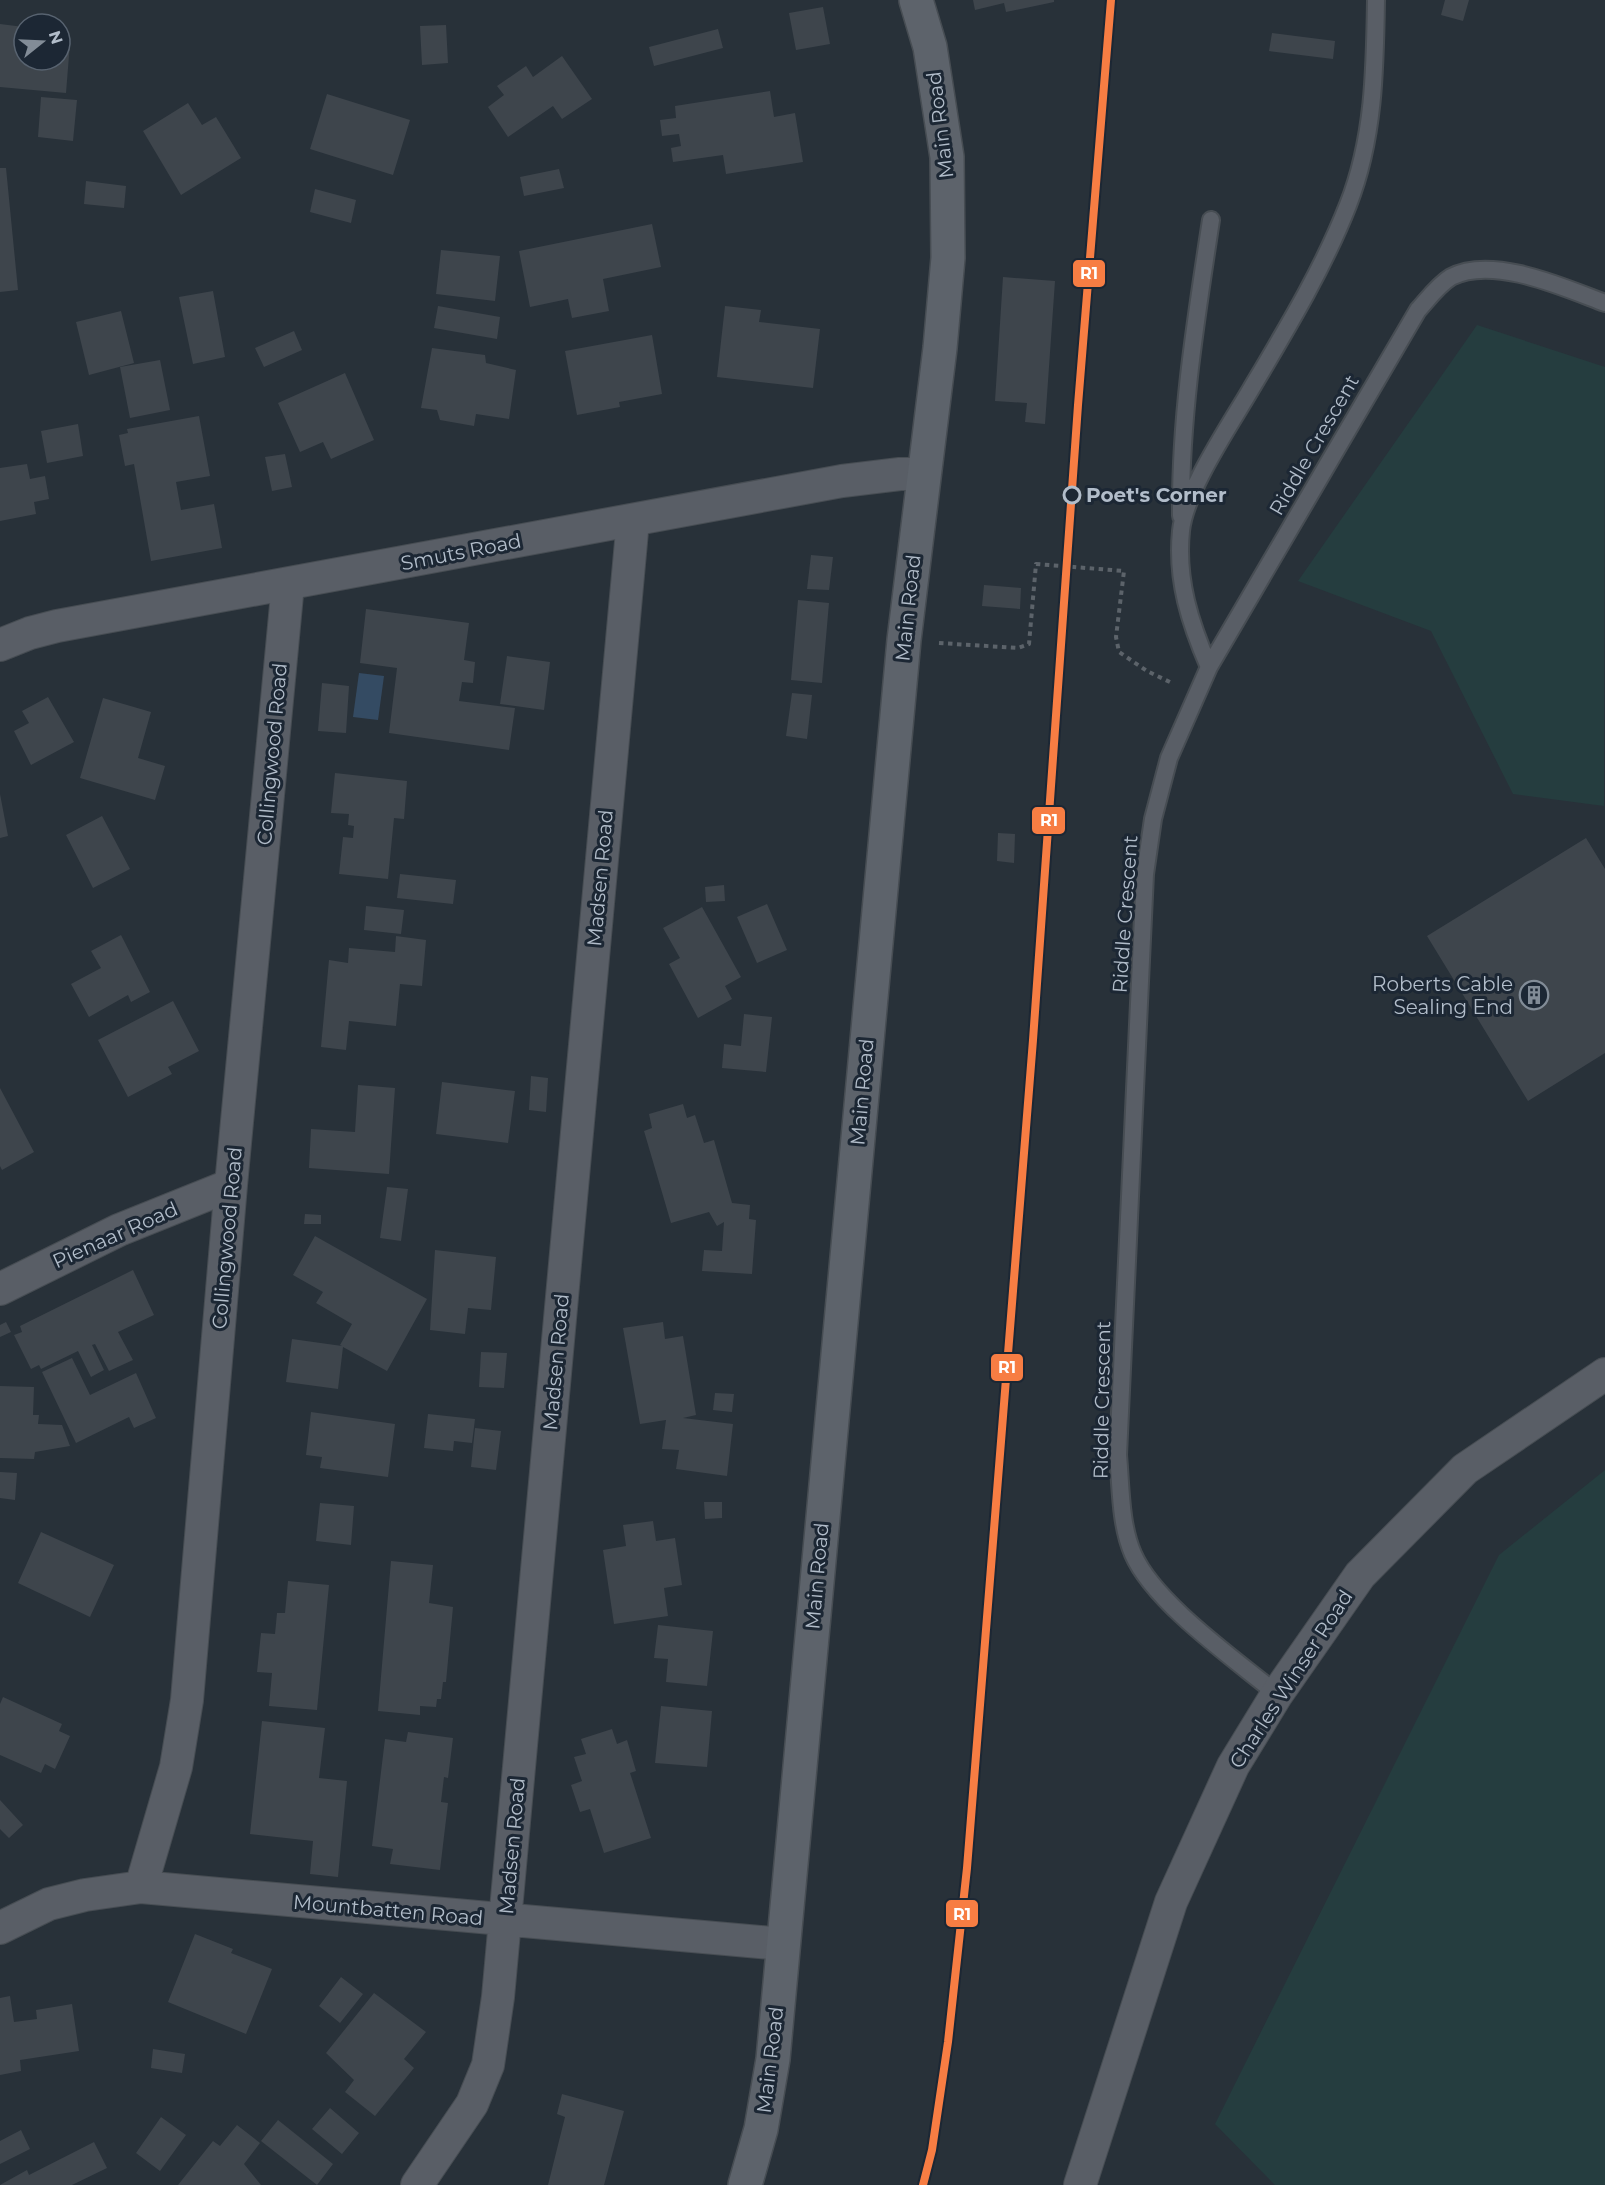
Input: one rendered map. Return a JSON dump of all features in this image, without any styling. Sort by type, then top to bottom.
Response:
[{"type":"main road","name":"Main Road","points":[[745,2185],[761,2129],[773,2059],[904,640],[948,258],[947,157],[930,47],[916,0]]},
{"type":"street","name":"Smuts Road","points":[[0,645],[30,633],[57,626],[842,481],[900,474],[924,474]]},
{"type":"street","name":"Madsen Road","points":[[417,2185],[472,2104],[488,2065],[506,1919],[633,520]]},
{"type":"street","name":"Collingwood Road","points":[[141,1887],[176,1767],[187,1700],[231,1185],[288,584]]},
{"type":"street","name":"Pienaar Road","points":[[0,1289],[119,1230],[231,1185]]},
{"type":"street","name":"Charles Winser Road","points":[[1080,2185],[1171,1902],[1233,1766],[1277,1694],[1360,1575],[1465,1469],[1605,1374]]},
{"type":"street","name":"Mountbatten Road","points":[[0,1928],[49,1905],[85,1895],[141,1887],[783,1944]]},
{"type":"lane","points":[[1181,529],[1194,490],[1215,449],[1319,267],[1347,206],[1362,164],[1375,84],[1376,0]]},
{"type":"lane","points":[[1209,667],[1189,619],[1181,577],[1180,454],[1188,371],[1211,220]]},
{"type":"lane","name":"Riddle Crescent","points":[[1277,1694],[1189,1621],[1153,1585],[1133,1555],[1124,1522],[1118,1455],[1145,874],[1153,819],[1169,758],[1209,667],[1418,310],[1438,288],[1452,277],[1495,270],[1515,272],[1605,303]]},
{"type":"path","points":[[904,640],[1018,648],[1025,646],[1031,638],[1036,564],[1124,571],[1116,637],[1119,652],[1147,670],[1196,694]]},
{"type":"green space","points":[[1477,325],[1605,367],[1604,806],[1513,794],[1431,631],[1298,581]]},
{"type":"green space","points":[[1605,1470],[1605,2185],[1275,2185],[1215,2124],[1499,1555]]},
{"type":"water","points":[[359,673],[384,676],[378,720],[353,717]]},
{"type":"building","points":[[973,0],[1054,0],[1054,2],[1006,12],[1004,3],[975,10]]},
{"type":"building","points":[[1445,0],[1469,0],[1463,21],[1441,15]]},
{"type":"building","points":[[823,7],[830,44],[796,50],[789,13]]},
{"type":"building","points":[[0,24],[12,26],[12,72],[68,72],[66,93],[0,87]]},
{"type":"building","points":[[446,25],[448,63],[422,65],[420,26]]},
{"type":"building","points":[[718,29],[723,48],[654,66],[649,47]]},
{"type":"building","points":[[1272,33],[1335,41],[1333,59],[1269,51]]},
{"type":"building","points":[[562,56],[592,99],[562,119],[553,106],[508,137],[488,107],[504,95],[497,86],[526,66],[533,77]]},
{"type":"building","points":[[770,91],[774,117],[795,113],[803,162],[726,174],[723,155],[673,162],[671,148],[681,146],[679,134],[662,136],[660,120],[676,118],[675,106]]},
{"type":"building","points":[[327,94],[410,120],[393,175],[310,149]]},
{"type":"building","points":[[41,97],[77,100],[73,141],[38,137]]},
{"type":"building","points":[[188,103],[202,125],[216,117],[241,158],[181,195],[143,131]]},
{"type":"building","points":[[0,168],[6,168],[18,290],[0,292]]},
{"type":"building","points":[[559,169],[564,188],[524,196],[520,177]]},
{"type":"building","points":[[86,181],[126,186],[124,208],[84,204]]},
{"type":"building","points":[[315,189],[356,200],[351,223],[310,212]]},
{"type":"building","points":[[652,224],[661,267],[603,279],[609,311],[572,318],[568,299],[530,307],[519,251]]},
{"type":"building","points":[[441,250],[500,256],[495,301],[436,294]]},
{"type":"building","points":[[1003,277],[1055,281],[1045,424],[1025,422],[1027,403],[995,401]]},
{"type":"building","points":[[213,291],[225,357],[193,364],[179,297]]},
{"type":"building","points":[[438,306],[500,317],[497,339],[434,328]]},
{"type":"building","points":[[725,306],[761,310],[759,322],[820,329],[813,388],[717,377]]},
{"type":"building","points":[[121,311],[134,363],[89,375],[76,322]]},
{"type":"building","points":[[294,331],[302,350],[264,367],[255,348]]},
{"type":"building","points":[[652,335],[662,394],[619,402],[620,407],[577,415],[565,351]]},
{"type":"building","points":[[432,348],[485,355],[486,363],[516,370],[509,419],[476,414],[474,426],[440,420],[437,410],[421,408]]},
{"type":"building","points":[[160,360],[170,410],[130,418],[120,367]]},
{"type":"building","points":[[345,373],[374,440],[331,459],[323,442],[300,452],[278,403]]},
{"type":"building","points":[[199,416],[210,476],[176,482],[181,510],[214,504],[222,548],[151,561],[134,464],[125,466],[119,435],[128,433],[127,429]]},
{"type":"building","points":[[78,424],[83,456],[47,463],[41,431]]},
{"type":"building","points":[[285,454],[292,487],[272,491],[265,457]]},
{"type":"building","points":[[27,464],[30,479],[45,476],[49,499],[34,502],[36,514],[0,521],[0,468]]},
{"type":"building","points":[[811,555],[833,557],[829,590],[807,589]]},
{"type":"building","points":[[984,585],[1021,588],[1020,609],[982,606]]},
{"type":"building","points":[[798,600],[829,603],[822,683],[791,680]]},
{"type":"building","points":[[366,609],[469,623],[464,660],[475,662],[473,683],[462,682],[459,701],[515,708],[509,750],[389,733],[397,668],[360,663]]},
{"type":"building","points":[[507,656],[550,662],[544,710],[500,704]]},
{"type":"building","points":[[322,683],[349,686],[346,733],[318,731]]},
{"type":"building","points":[[792,693],[812,695],[807,739],[786,736]]},
{"type":"building","points":[[48,697],[74,742],[31,765],[14,731],[29,723],[22,711]]},
{"type":"building","points":[[103,698],[151,712],[138,758],[165,766],[155,800],[80,778]]},
{"type":"building","points":[[335,773],[407,781],[404,819],[394,818],[388,879],[339,874],[343,837],[353,838],[354,826],[348,825],[349,814],[331,813]]},
{"type":"building","points":[[0,794],[8,836],[0,838]]},
{"type":"building","points":[[102,816],[130,869],[93,888],[66,835]]},
{"type":"building","points":[[998,833],[1015,834],[1014,863],[997,861]]},
{"type":"building","name":"Roberts Cable Sealing End","points":[[1586,838],[1605,869],[1605,1053],[1528,1101],[1427,936]]},
{"type":"building","points":[[400,874],[456,880],[453,904],[397,898]]},
{"type":"building","points":[[724,885],[725,901],[706,902],[705,887]]},
{"type":"building","points":[[767,904],[787,950],[757,963],[737,917]]},
{"type":"building","points":[[366,906],[404,910],[401,934],[364,930]]},
{"type":"building","points":[[702,907],[741,977],[725,986],[732,999],[698,1018],[669,964],[680,958],[663,928]]},
{"type":"building","points":[[121,935],[150,992],[131,1002],[128,995],[89,1017],[71,984],[101,968],[91,951]]},
{"type":"building","points":[[396,936],[426,940],[422,986],[400,984],[396,1026],[349,1021],[346,1050],[321,1047],[329,960],[348,963],[349,948],[395,952]]},
{"type":"building","points":[[173,1001],[199,1051],[168,1067],[172,1074],[128,1097],[98,1040]]},
{"type":"building","points":[[744,1014],[772,1017],[766,1072],[722,1068],[724,1044],[741,1046]]},
{"type":"building","points":[[531,1076],[548,1078],[546,1112],[529,1110]]},
{"type":"building","points":[[442,1082],[515,1091],[508,1143],[436,1134]]},
{"type":"building","points":[[358,1085],[395,1088],[389,1174],[309,1168],[311,1129],[355,1132]]},
{"type":"building","points":[[0,1088],[34,1152],[2,1170],[0,1166]]},
{"type":"building","points":[[683,1104],[687,1118],[695,1115],[704,1143],[714,1140],[732,1203],[750,1205],[749,1219],[756,1220],[752,1274],[702,1271],[704,1250],[722,1251],[724,1222],[717,1226],[709,1212],[671,1223],[644,1131],[652,1128],[649,1114]]},
{"type":"building","points":[[387,1187],[408,1189],[401,1241],[380,1238]]},
{"type":"building","points":[[305,1214],[321,1215],[321,1224],[304,1224]]},
{"type":"building","points":[[315,1236],[427,1299],[387,1371],[343,1347],[338,1389],[286,1382],[292,1339],[342,1346],[340,1345],[352,1324],[316,1303],[323,1292],[293,1275]]},
{"type":"building","points":[[435,1250],[496,1257],[491,1310],[468,1308],[465,1334],[430,1330]]},
{"type":"building","points":[[133,1270],[154,1315],[118,1332],[133,1360],[109,1371],[95,1344],[92,1345],[104,1370],[91,1377],[78,1351],[41,1369],[39,1365],[31,1369],[14,1335],[22,1332],[20,1326]]},
{"type":"building","points":[[6,1322],[11,1332],[0,1337],[0,1325]]},
{"type":"building","points":[[663,1322],[665,1339],[683,1336],[696,1415],[683,1418],[733,1424],[727,1476],[676,1469],[679,1450],[662,1449],[666,1420],[640,1424],[623,1328]]},
{"type":"building","points":[[481,1352],[507,1353],[504,1388],[479,1387]]},
{"type":"building","points":[[72,1358],[90,1395],[136,1373],[156,1418],[134,1428],[129,1417],[76,1443],[42,1372]]},
{"type":"building","points":[[0,1386],[34,1387],[33,1415],[39,1415],[38,1424],[62,1425],[70,1446],[35,1452],[34,1459],[0,1458]]},
{"type":"building","points":[[715,1393],[734,1394],[732,1412],[713,1410]]},
{"type":"building","points":[[311,1412],[395,1424],[388,1477],[320,1468],[322,1457],[306,1455]]},
{"type":"building","points":[[428,1414],[475,1419],[472,1443],[454,1441],[453,1451],[424,1448]]},
{"type":"building","points":[[475,1428],[501,1431],[496,1470],[471,1467]]},
{"type":"building","points":[[0,1472],[17,1473],[15,1500],[0,1498]]},
{"type":"building","points":[[704,1502],[722,1502],[722,1518],[705,1519]]},
{"type":"building","points":[[320,1503],[354,1506],[351,1545],[316,1541]]},
{"type":"building","points":[[653,1521],[656,1541],[675,1538],[682,1585],[664,1588],[668,1616],[614,1624],[603,1550],[626,1546],[623,1525]]},
{"type":"building","points":[[41,1532],[114,1565],[90,1617],[18,1583]]},
{"type":"building","points":[[391,1561],[433,1565],[429,1603],[453,1607],[446,1682],[443,1682],[441,1699],[437,1699],[436,1707],[420,1706],[420,1715],[378,1711]]},
{"type":"building","points":[[288,1581],[329,1585],[317,1710],[269,1706],[272,1673],[257,1672],[261,1633],[275,1634],[277,1613],[285,1613]]},
{"type":"building","points":[[658,1625],[713,1631],[707,1686],[666,1682],[668,1659],[654,1658]]},
{"type":"building","points":[[3,1697],[62,1724],[59,1731],[70,1736],[55,1769],[45,1764],[41,1773],[0,1755],[0,1704]]},
{"type":"building","points":[[661,1706],[712,1711],[707,1767],[655,1763]]},
{"type":"building","points":[[262,1721],[325,1728],[319,1778],[347,1781],[338,1877],[310,1874],[313,1841],[250,1834]]},
{"type":"building","points":[[612,1729],[617,1744],[627,1740],[636,1771],[630,1773],[651,1838],[604,1853],[590,1809],[580,1812],[571,1785],[582,1781],[574,1757],[586,1754],[581,1739]]},
{"type":"building","points":[[408,1732],[453,1738],[448,1778],[444,1777],[441,1802],[448,1803],[440,1870],[390,1864],[393,1849],[372,1846],[385,1739],[406,1742]]},
{"type":"building","points":[[0,1800],[23,1825],[9,1838],[0,1829]]},
{"type":"building","points":[[195,1934],[233,1949],[231,1953],[272,1969],[246,2034],[168,2002]]},
{"type":"building","points":[[341,1977],[363,1994],[340,2023],[319,2006]]},
{"type":"building","points":[[374,1993],[426,2032],[404,2059],[414,2068],[375,2116],[345,2092],[354,2080],[326,2053]]},
{"type":"building","points":[[10,1996],[14,2022],[37,2019],[36,2010],[72,2004],[79,2051],[20,2060],[21,2071],[0,2075],[0,1998]]},
{"type":"building","points":[[153,2049],[185,2054],[182,2073],[151,2068]]},
{"type":"building","points":[[562,2094],[624,2111],[604,2185],[548,2185],[565,2117],[557,2114]]},
{"type":"building","points":[[330,2108],[359,2133],[342,2154],[312,2129]]},
{"type":"building","points":[[161,2117],[186,2135],[160,2171],[136,2153]]},
{"type":"building","points":[[278,2120],[333,2164],[317,2185],[261,2141]]},
{"type":"building","points":[[237,2125],[260,2143],[244,2164],[261,2185],[178,2185],[213,2141],[220,2146]]},
{"type":"building","points":[[21,2130],[30,2149],[0,2164],[0,2141]]},
{"type":"building","points":[[94,2142],[107,2168],[72,2185],[0,2185],[27,2170],[29,2175]]},
{"type":"transit line","name":"R1","points":[[923,2185],[932,2150],[948,2042],[967,1868],[1033,1040],[1078,405],[1111,0]]},
{"type":"place","name":"Poet's Corner","points":[[1072,495]]},
{"type":"place","name":"Roberts Cable Sealing End","points":[[1534,995]]}]
